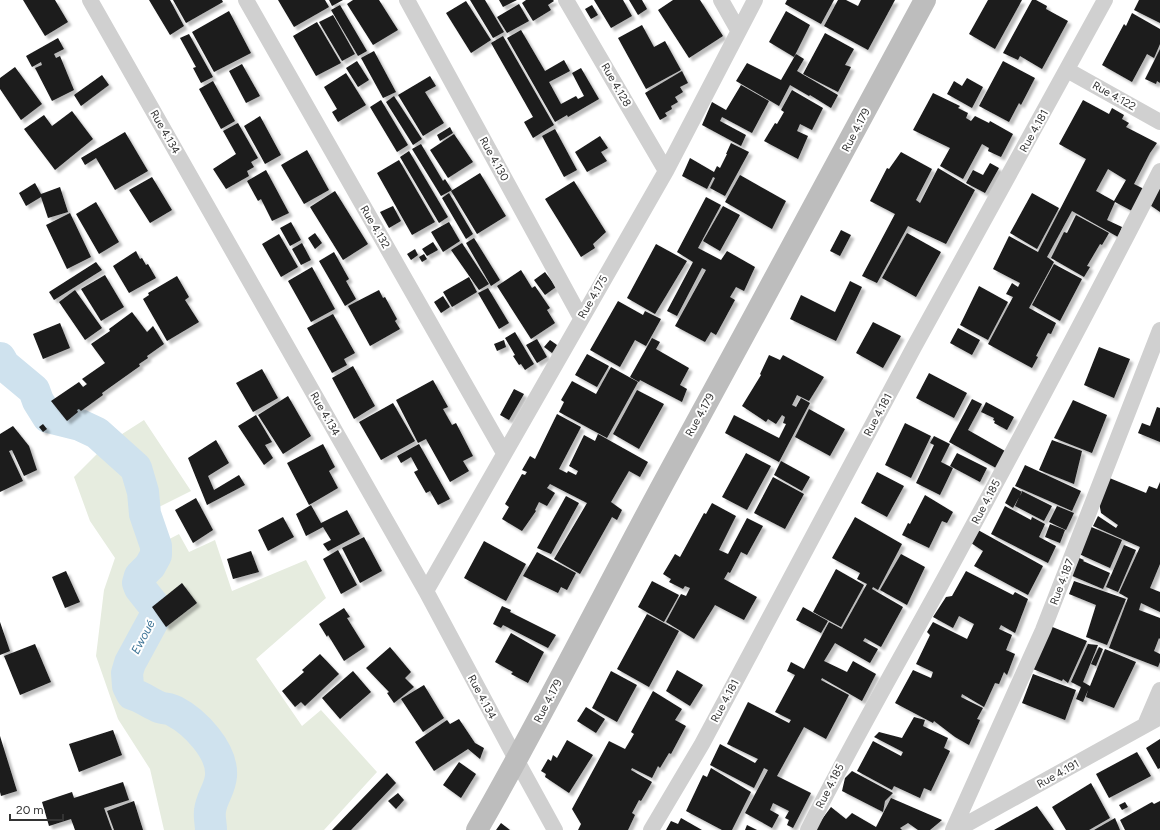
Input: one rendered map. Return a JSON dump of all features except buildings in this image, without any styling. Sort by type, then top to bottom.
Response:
[{"type":"street","name":"Rue 4.134","points":[[90,0],[426,591],[516,761],[555,830]]},
{"type":"street","name":"Rue 4.132","points":[[246,0],[504,453]]},
{"type":"street","name":"Rue 4.130","points":[[407,0],[581,318]]},
{"type":"street","name":"Rue 4.128","points":[[566,0],[666,171]]},
{"type":"street","points":[[721,0],[738,30]]},
{"type":"street","name":"Rue 4.175","points":[[426,591],[666,171],[738,30],[755,0]]},
{"type":"street","name":"Rue 4.179","points":[[477,830],[516,761],[669,472],[925,0]]},
{"type":"street","name":"Rue 4.181","points":[[651,830],[702,744],[914,347],[1105,0]]},
{"type":"street","name":"Rue 4.122","points":[[1067,70],[1160,122]]},
{"type":"street","name":"Rue 4.185","points":[[808,830],[841,765],[962,547],[1113,264],[1160,171]]},
{"type":"street","name":"Rue 4.187","points":[[955,830],[1043,630],[1160,330]]},
{"type":"street","points":[[1146,725],[1160,690]]},
{"type":"street","name":"Rue 4.191","points":[[955,830],[1160,717]]},
{"type":"shaded area","points":[[144,420],[191,491],[145,514],[156,546],[179,534],[189,552],[215,540],[232,591],[306,560],[326,598],[256,659],[302,726],[321,710],[377,772],[324,830],[164,830],[150,769],[118,719],[96,656],[104,590],[115,558],[90,521],[74,477],[108,443]]},
{"type":"waterway","name":"Ewoué","points":[[0,358],[4,365],[34,390],[38,401],[48,417],[80,425],[97,433],[136,468],[143,492],[145,514],[156,546],[156,555],[150,566],[140,576],[138,583],[140,588],[155,607],[155,617],[130,663],[127,673],[128,686],[132,694],[159,707],[172,710],[182,716],[199,730],[213,747],[220,766],[221,776],[211,807],[211,830]]}]
